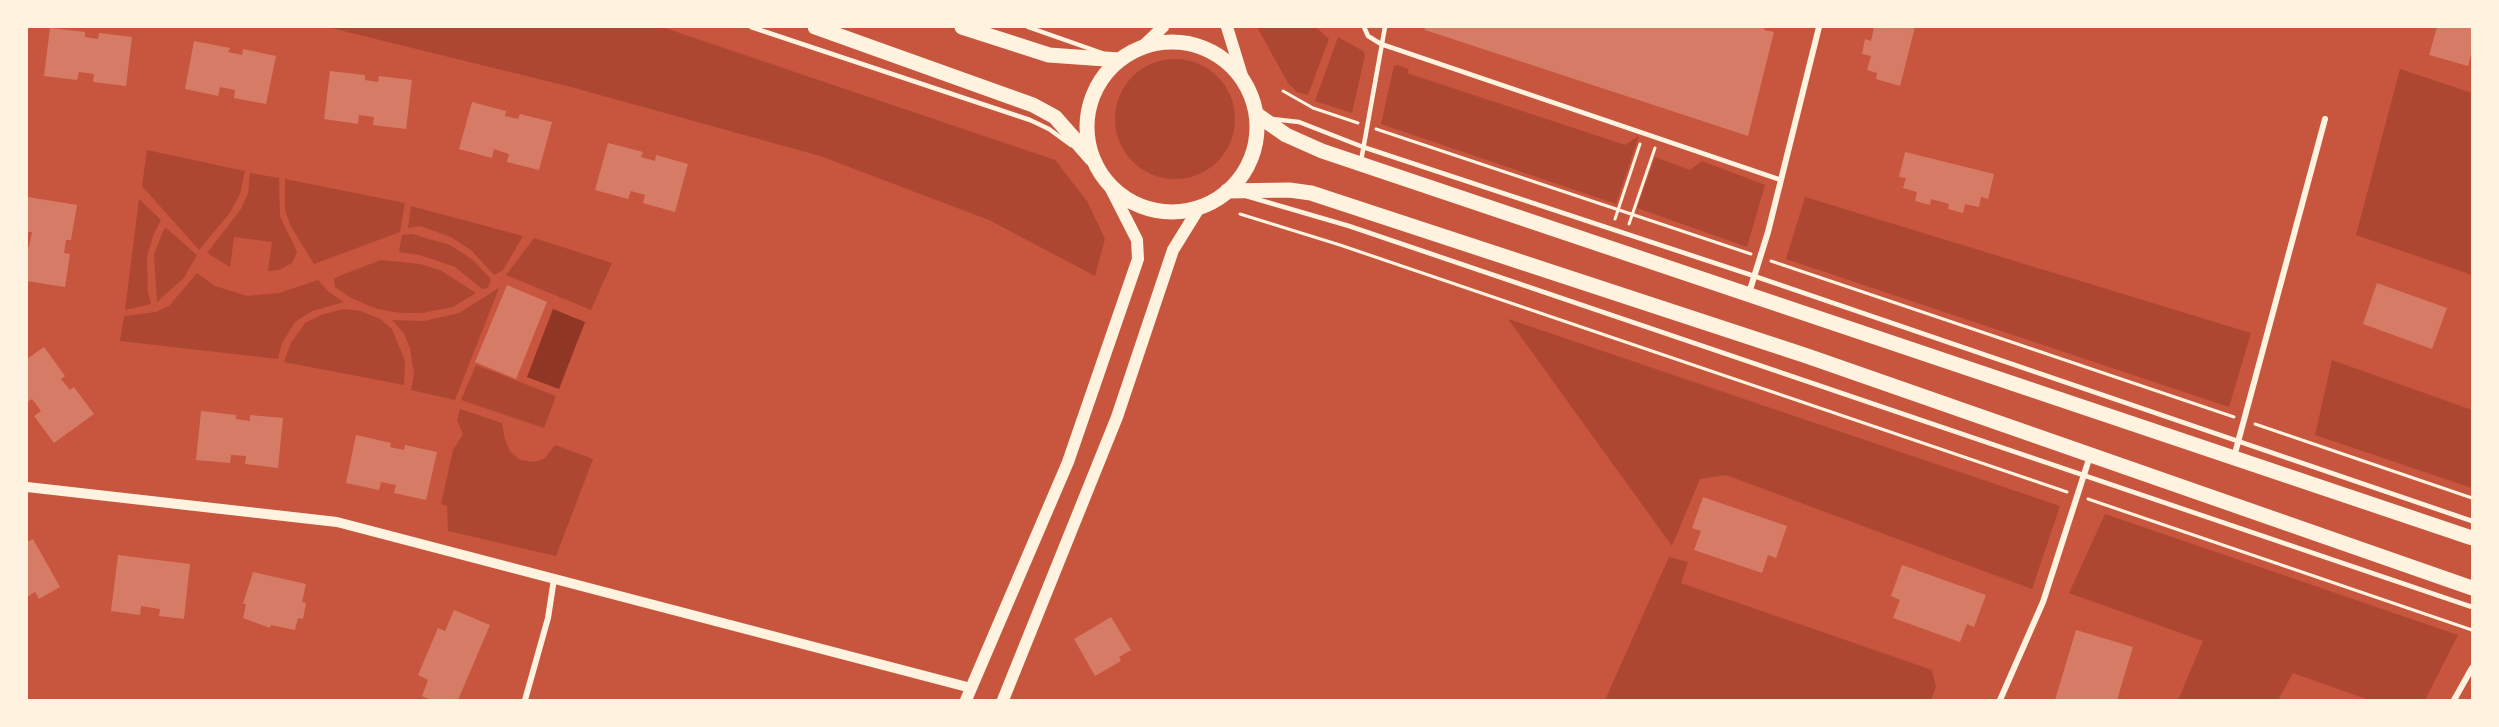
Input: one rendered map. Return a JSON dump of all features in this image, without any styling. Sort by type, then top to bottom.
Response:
[{"type":"main road","points":[[815,27],[1033,105],[1055,117],[1094,161],[1137,240],[1138,259],[1068,462],[969,694]]},
{"type":"main road","points":[[962,27],[1049,55],[1119,60]]},
{"type":"main road","points":[[1094,161],[1087,134],[1089,106],[1100,80],[1119,60],[1143,46],[1163,27]]},
{"type":"main road","points":[[1109,185],[1128,200],[1150,210],[1175,212],[1199,208],[1229,191],[1239,180],[1252,157],[1258,116],[1243,79],[1227,27]]},
{"type":"main road","points":[[1143,46],[1171,41],[1199,45],[1224,59],[1243,79]]},
{"type":"main road","points":[[1258,116],[1286,135],[1360,164],[2472,538]]},
{"type":"main road","points":[[1229,191],[1289,190],[1311,193],[1807,356],[2472,588]]},
{"type":"main road","points":[[1003,700],[1117,417],[1173,250],[1199,208]]},
{"type":"street","points":[[1749,293],[1820,27]]},
{"type":"street","points":[[2233,457],[2325,119]]},
{"type":"street","points":[[2000,700],[2043,602],[2091,455]]},
{"type":"street","points":[[27,487],[337,522],[554,579],[969,694]]},
{"type":"street","points":[[525,700],[548,618],[554,579]]},
{"type":"street","points":[[2454,700],[2472,668]]},
{"type":"lane","points":[[751,27],[1030,120],[1049,129],[1094,161]]},
{"type":"lane","points":[[1028,27],[1119,60]]},
{"type":"lane","points":[[1364,27],[1368,36],[1382,44],[1781,180]]},
{"type":"lane","points":[[1360,164],[1386,27]]},
{"type":"lane","points":[[1258,116],[1299,122],[1363,147],[1754,276],[2472,521]]},
{"type":"lane","points":[[1229,191],[1371,234],[2472,607]]},
{"type":"path","points":[[1283,91],[1313,108],[2472,498]]},
{"type":"path","points":[[1615,219],[1644,133]]},
{"type":"path","points":[[1629,224],[1658,138]]},
{"type":"path","points":[[1240,214],[1340,244],[2472,630]]},
{"type":"shaded area","points":[[327,27],[662,27],[1055,160],[1087,201],[1105,239],[1095,276],[989,220],[820,156],[571,87]]},
{"type":"shaded area","points":[[1257,27],[1316,27],[1329,39],[1308,95],[1297,92],[1288,83]]},
{"type":"shaded area","points":[[1338,37],[1363,51],[1365,55],[1352,113],[1315,101]]},
{"type":"shaded area","points":[[1175,59],[1198,64],[1217,77],[1230,96],[1235,119],[1230,142],[1217,161],[1198,174],[1175,179],[1152,174],[1133,161],[1120,142],[1115,119],[1120,96],[1133,77],[1152,64]]},
{"type":"shaded area","points":[[1394,66],[1409,69],[1407,73],[1625,145],[1639,136],[1616,204],[1381,124]]},
{"type":"shaded area","points":[[2400,69],[2472,93],[2472,275],[2356,235]]},
{"type":"shaded area","points":[[147,150],[245,171],[240,194],[229,214],[199,250],[142,186]]},
{"type":"shaded area","points":[[1655,157],[1690,170],[1702,161],[1765,185],[1747,247],[1637,208]]},
{"type":"shaded area","points":[[250,173],[279,178],[280,216],[297,252],[292,263],[279,270],[268,271],[272,242],[234,237],[230,267],[207,253],[241,209],[248,193]]},
{"type":"shaded area","points":[[285,179],[405,203],[400,232],[314,264],[290,225],[285,210]]},
{"type":"shaded area","points":[[1805,197],[2251,333],[2229,407],[1786,259]]},
{"type":"shaded area","points":[[139,199],[161,220],[153,236],[147,257],[148,293],[151,304],[125,310]]},
{"type":"shaded area","points":[[411,206],[523,236],[503,270],[494,275],[472,251],[451,237],[420,226],[408,228]]},
{"type":"shaded area","points":[[165,227],[197,255],[184,278],[157,302],[154,254]]},
{"type":"shaded area","points":[[412,234],[450,245],[473,260],[491,279],[488,288],[482,289],[455,267],[420,255],[399,252],[402,235]]},
{"type":"shaded area","points":[[534,238],[612,263],[591,310],[506,275]]},
{"type":"shaded area","points":[[381,260],[420,264],[440,270],[476,293],[453,307],[422,313],[401,313],[377,309],[351,298],[335,287],[334,279],[339,276]]},
{"type":"shaded area","points":[[197,273],[215,286],[247,296],[279,293],[318,280],[329,292],[344,302],[312,311],[295,322],[282,343],[278,359],[120,341],[124,316],[156,312],[169,306]]},
{"type":"shaded area","points":[[499,288],[455,400],[411,390],[414,374],[410,348],[404,334],[392,320],[424,321],[459,313]]},
{"type":"shaded area","points":[[343,309],[361,311],[380,319],[392,329],[405,361],[404,385],[284,362],[291,343],[305,323],[321,315]]},
{"type":"shaded area","points":[[553,309],[585,322],[559,389],[527,377]]},
{"type":"shaded area","points":[[1508,319],[2060,506],[2032,589],[1726,475],[1700,479],[1672,546]]},
{"type":"shaded area","points":[[2332,360],[2472,410],[2472,488],[2315,435]]},
{"type":"shaded area","points":[[476,365],[556,396],[544,428],[461,400]]},
{"type":"shaded area","points":[[460,409],[502,423],[510,451],[520,460],[534,462],[544,459],[555,445],[593,459],[556,556],[448,531],[447,506],[441,504],[453,450],[463,434],[457,420]]},
{"type":"shaded area","points":[[2105,514],[2458,635],[2425,700],[2369,700],[2293,673],[2278,700],[2178,700],[2203,641],[2069,593]]},
{"type":"shaded area","points":[[1669,557],[1688,562],[1681,583],[1932,670],[1936,687],[1931,700],[1605,700]]},
{"type":"building","points":[[1425,27],[1765,27],[1764,30],[1774,32],[1748,136],[1425,30]]},
{"type":"building","points":[[1874,27],[1915,27],[1900,86],[1876,79],[1877,73],[1867,70],[1871,56],[1862,54],[1865,39],[1871,41]]},
{"type":"building","points":[[2437,27],[2472,27],[2472,51],[2468,66],[2429,55]]},
{"type":"building","points":[[50,28],[85,32],[85,37],[98,39],[99,33],[132,37],[126,86],[93,82],[94,74],[79,72],[77,80],[44,76]]},
{"type":"building","points":[[194,41],[230,48],[228,52],[242,55],[243,49],[276,56],[266,104],[234,98],[235,90],[220,87],[218,96],[185,89]]},
{"type":"building","points":[[330,71],[365,75],[365,80],[378,82],[379,76],[412,80],[406,129],[373,125],[374,117],[359,115],[358,124],[324,119]]},
{"type":"building","points":[[472,102],[506,111],[505,116],[518,119],[520,114],[552,122],[539,170],[507,162],[509,154],[494,149],[492,158],[459,149]]},
{"type":"building","points":[[608,143],[643,152],[641,157],[655,161],[656,155],[688,164],[675,212],[643,203],[645,195],[631,191],[628,199],[595,190]]},
{"type":"building","points":[[1905,152],[1994,174],[1988,199],[1981,197],[1979,207],[1965,204],[1963,213],[1948,209],[1949,204],[1931,199],[1930,205],[1915,201],[1917,192],[1903,188],[1906,178],[1899,177]]},
{"type":"building","points":[[28,197],[77,205],[71,240],[66,240],[64,253],[70,254],[65,287],[27,281],[27,247],[29,247],[32,232],[27,232]]},
{"type":"building","points":[[2377,283],[2447,308],[2432,349],[2363,324]]},
{"type":"building","points":[[507,285],[547,302],[516,379],[475,362]]},
{"type":"building","points":[[44,347],[65,376],[61,379],[70,390],[74,387],[94,414],[54,443],[34,416],[41,411],[32,399],[27,402],[27,359]]},
{"type":"building","points":[[201,411],[236,415],[236,419],[250,421],[250,415],[283,418],[278,468],[245,464],[246,456],[231,455],[230,463],[196,460]]},
{"type":"building","points":[[356,435],[391,443],[390,447],[404,450],[405,445],[437,452],[426,500],[394,493],[396,485],[381,482],[379,490],[346,483]]},
{"type":"building","points":[[1703,497],[1787,526],[1776,558],[1768,555],[1762,573],[1694,550],[1701,531],[1692,528]]},
{"type":"building","points":[[33,539],[60,587],[39,599],[35,592],[27,597],[27,542]]},
{"type":"building","points":[[118,555],[190,564],[184,619],[159,616],[160,609],[141,606],[140,615],[111,611]]},
{"type":"building","points":[[1902,565],[1986,595],[1974,627],[1967,624],[1960,642],[1893,618],[1900,600],[1891,596]]},
{"type":"building","points":[[253,572],[306,584],[302,602],[306,603],[303,619],[298,618],[295,630],[271,625],[270,628],[243,618],[246,604],[243,604]]},
{"type":"building","points":[[454,610],[490,625],[458,700],[431,700],[422,696],[428,680],[418,675],[438,628],[445,631]]},
{"type":"building","points":[[1111,617],[1131,650],[1119,657],[1121,661],[1095,676],[1074,639]]},
{"type":"building","points":[[2076,630],[2133,647],[2117,700],[2055,700]]}]
